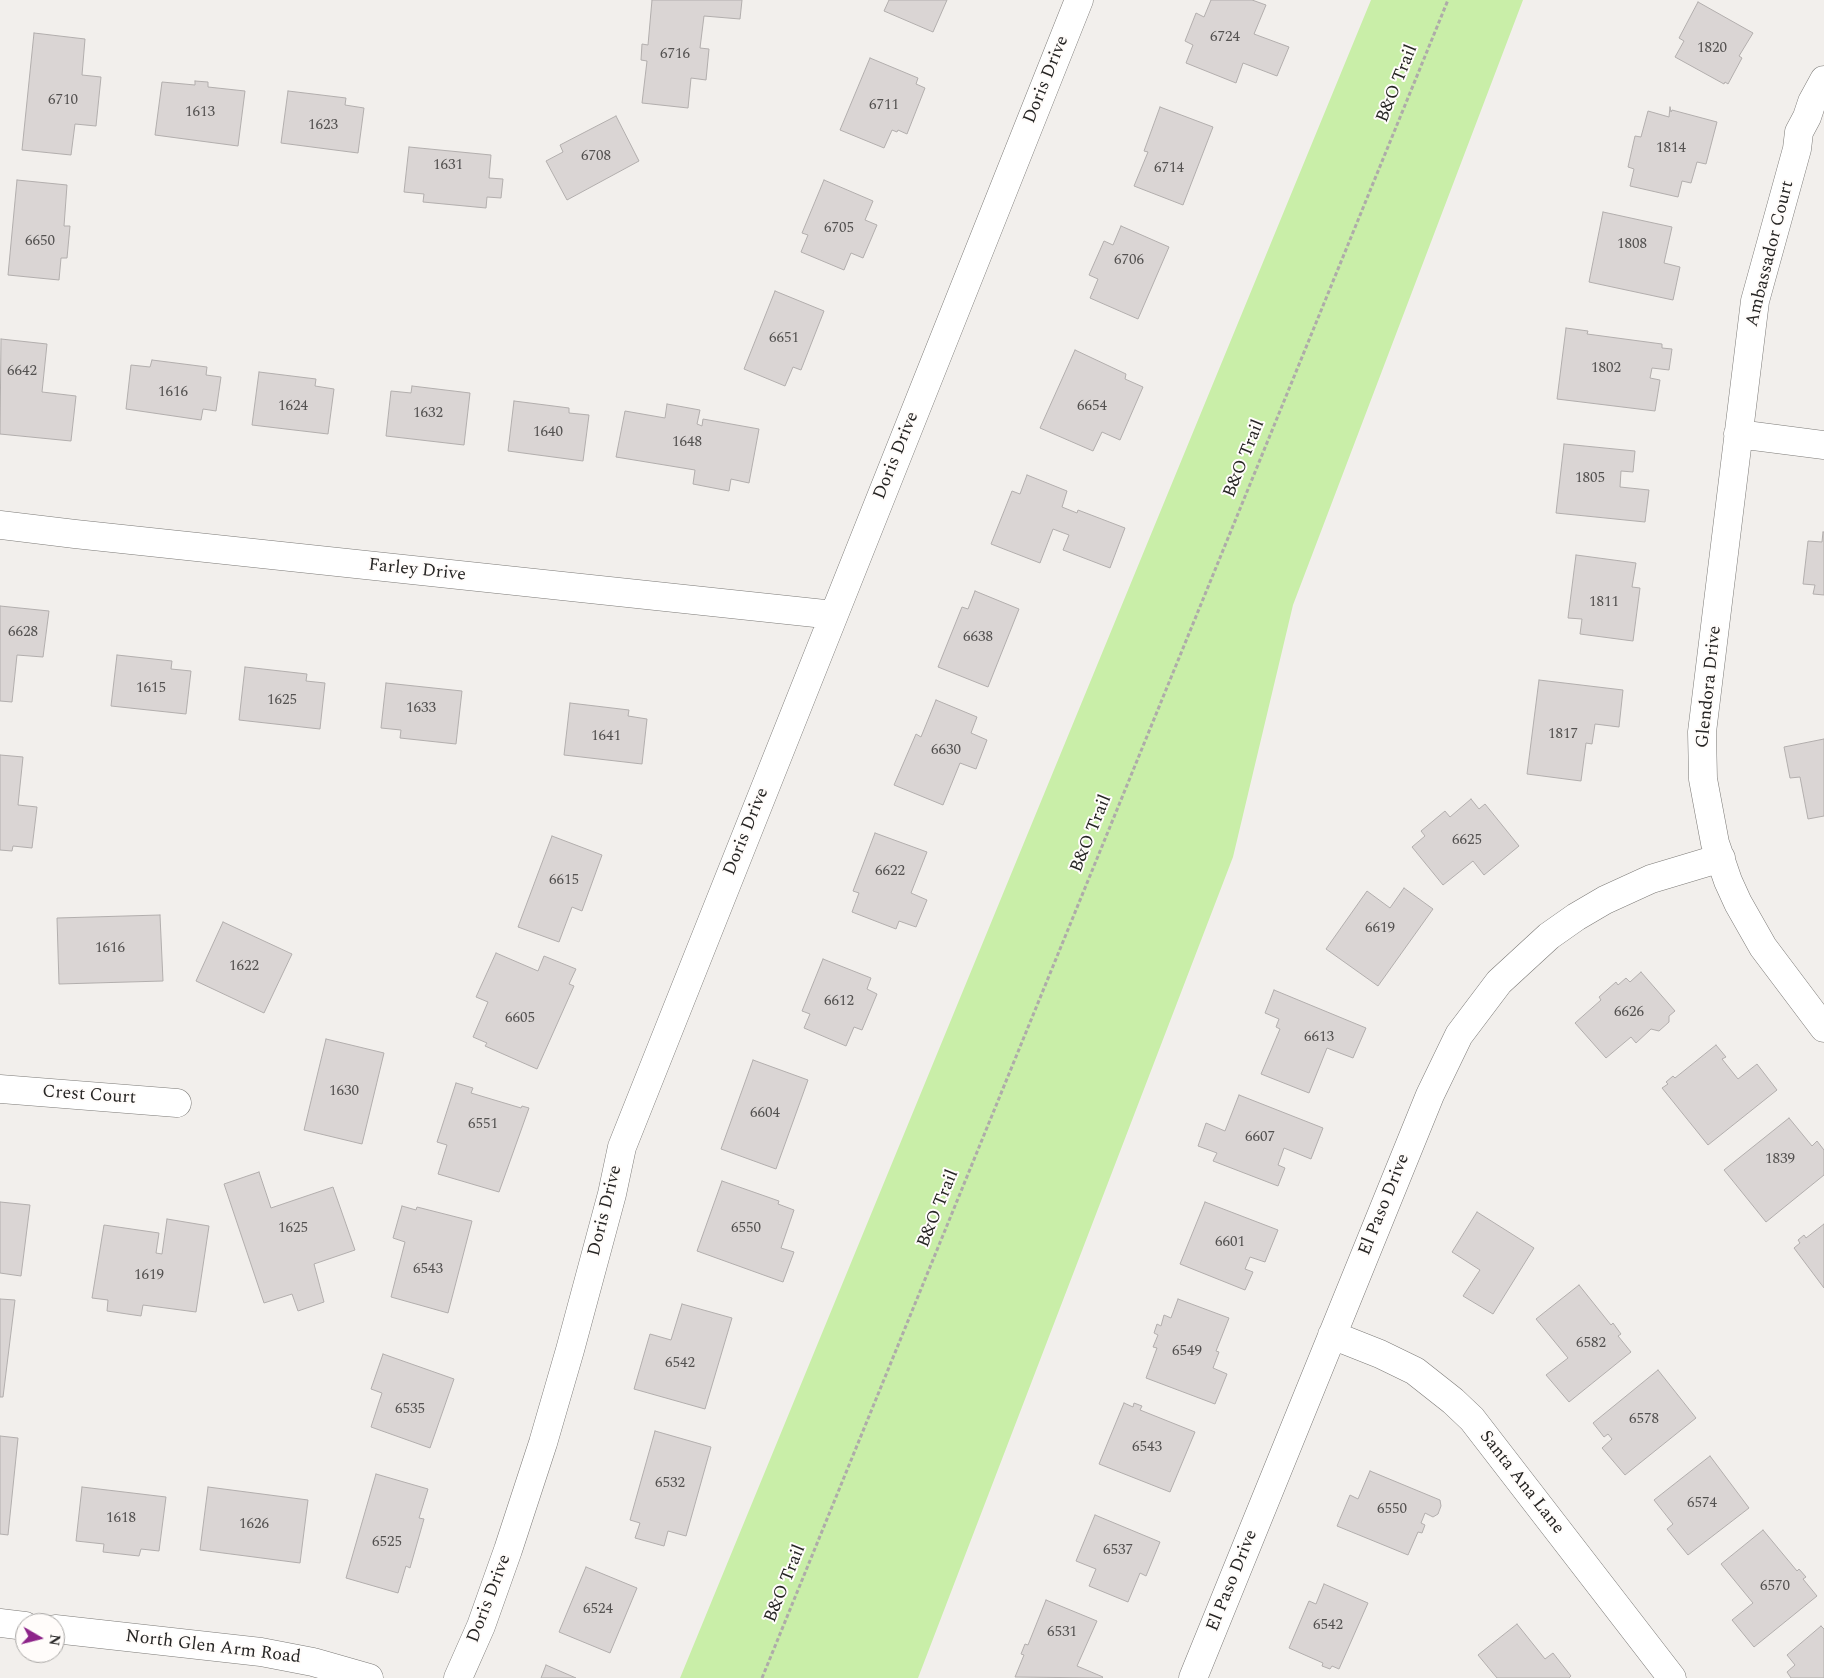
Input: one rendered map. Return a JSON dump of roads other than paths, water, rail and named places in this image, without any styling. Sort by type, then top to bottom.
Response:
[{"type":"street","name":"Doris Drive","points":[[458,1678],[481,1626],[540,1451],[587,1288],[622,1148],[1079,0]]},
{"type":"street","name":"Ambassador Court","points":[[1738,434],[1755,301],[1797,149],[1799,132],[1824,80]]},
{"type":"street","points":[[1738,434],[1824,445]]},
{"type":"street","name":"Glendora Drive","points":[[1738,434],[1702,732],[1703,779],[1715,843],[1738,903],[1763,947],[1824,1028]]},
{"type":"street","name":"Farley Drive","points":[[0,525],[834,615]]},
{"type":"street","name":"El Paso Drive","points":[[1193,1678],[1430,1095],[1459,1035],[1499,982],[1549,936],[1576,917],[1605,900],[1651,879],[1721,858]]},
{"type":"street","name":"Crest Court","points":[[0,1089],[177,1103]]},
{"type":"street","name":"Santa Ana Lane","points":[[1332,1335],[1415,1371],[1434,1385],[1472,1419],[1672,1678]]},
{"type":"street","points":[[0,1623],[15,1625]]},
{"type":"street","name":"North Glen Arm Road","points":[[65,1630],[261,1652],[313,1662],[369,1678]]}]
